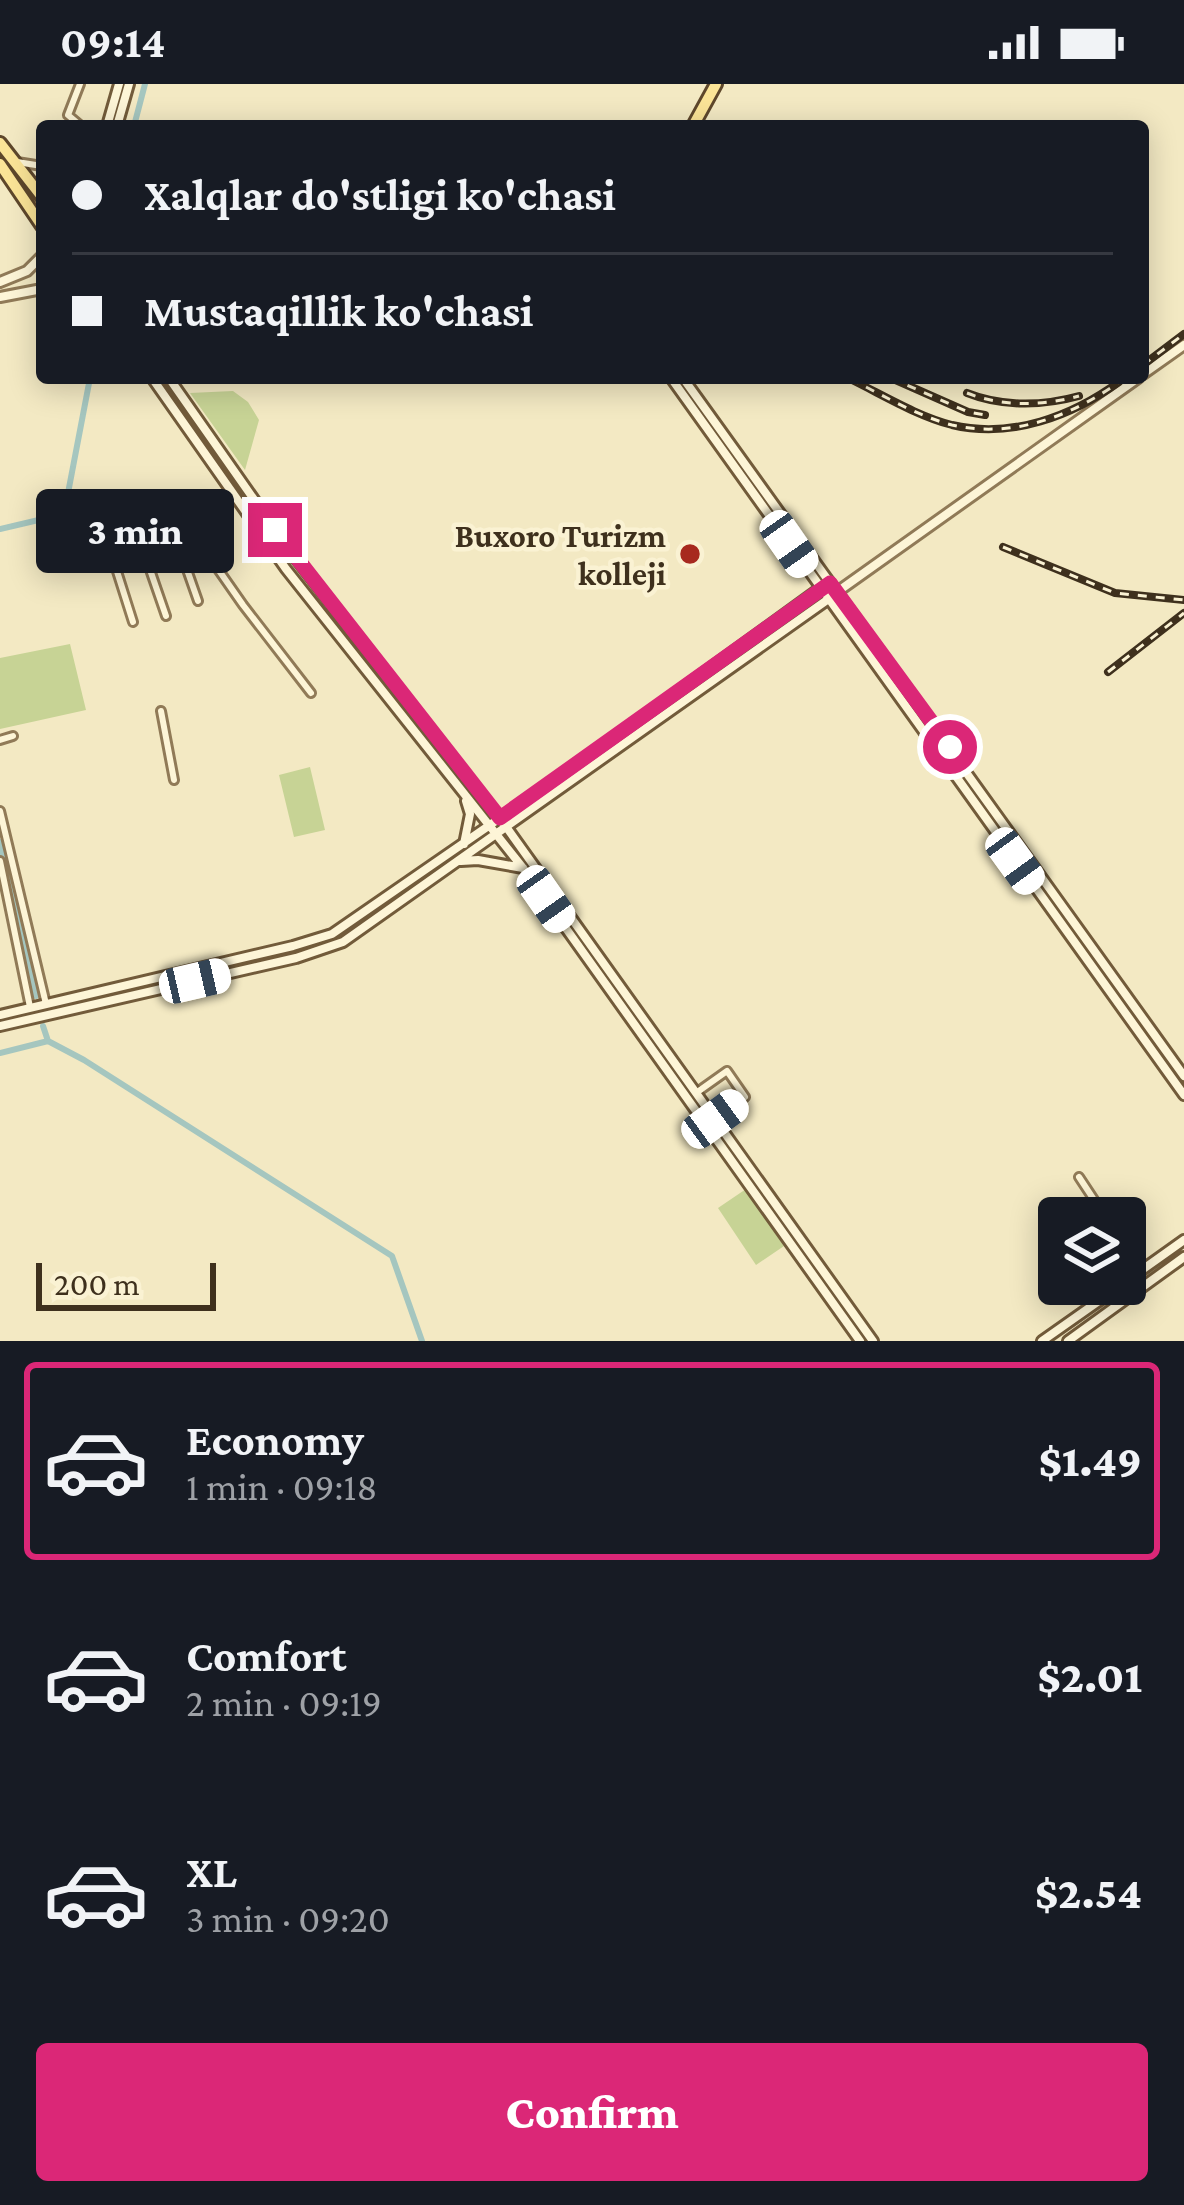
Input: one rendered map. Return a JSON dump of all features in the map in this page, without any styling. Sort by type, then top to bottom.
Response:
[{"type":"main road","points":[[108,120],[119,84]]},
{"type":"main road","points":[[118,120],[129,84]]},
{"type":"main road","points":[[699,120],[720,84]]},
{"type":"main road","points":[[0,143],[36,190]]},
{"type":"main road","points":[[0,164],[36,217]]},
{"type":"main road","points":[[0,282],[36,262]]},
{"type":"main road","points":[[0,297],[36,290]]},
{"type":"main road","points":[[1149,370],[1184,345]]},
{"type":"main road","points":[[156,384],[340,638],[572,927]]},
{"type":"main road","points":[[174,384],[350,630],[508,828],[651,1039],[854,1324],[873,1341]]},
{"type":"main road","points":[[674,384],[820,590],[834,595],[1184,1076]]},
{"type":"main road","points":[[687,384],[1184,1095]]},
{"type":"main road","points":[[0,1015],[316,940],[351,923],[834,595],[1129,384]]},
{"type":"main road","points":[[235,497],[249,493]]},
{"type":"main road","points":[[0,1026],[296,958],[343,942],[508,828],[830,583]]},
{"type":"main road","points":[[340,638],[350,630]]},
{"type":"main road","points":[[463,794],[470,814],[464,844]]},
{"type":"main road","points":[[460,861],[524,868]]},
{"type":"main road","points":[[293,946],[296,958]]},
{"type":"main road","points":[[46,1004],[48,1015]]},
{"type":"main road","points":[[651,1039],[697,1093],[759,1190]]},
{"type":"main road","points":[[1146,1267],[1184,1240]]},
{"type":"main road","points":[[1068,1341],[1184,1257]]},
{"type":"main road","points":[[1042,1341],[1093,1305]]},
{"type":"main road","points":[[854,1324],[860,1341]]},
{"type":"street","points":[[66,120],[80,84]]},
{"type":"street","points":[[68,116],[73,120]]},
{"type":"street","points":[[14,164],[36,164]]},
{"type":"street","points":[[145,555],[178,544],[190,529],[235,497]]},
{"type":"street","points":[[127,502],[166,616]]},
{"type":"street","points":[[96,505],[133,622]]},
{"type":"street","points":[[190,529],[311,693]]},
{"type":"street","points":[[178,544],[199,601]]},
{"type":"street","points":[[161,712],[174,780]]},
{"type":"street","points":[[0,740],[13,736]]},
{"type":"street","points":[[0,811],[46,1004]]},
{"type":"street","points":[[0,861],[4,902],[30,1007]]},
{"type":"street","points":[[697,1093],[728,1071],[745,1097],[715,1119]]},
{"type":"street","points":[[1079,1178],[1092,1197]]},
{"type":"green space","points":[[233,391],[248,402],[259,420],[245,470],[190,393]]},
{"type":"green space","points":[[70,644],[86,710],[0,729],[0,658]]},
{"type":"green space","points":[[310,767],[325,830],[294,837],[279,775]]},
{"type":"green space","points":[[746,1189],[784,1246],[756,1265],[718,1208]]},
{"type":"waterway","points":[[136,120],[145,84]]},
{"type":"waterway","points":[[0,529],[64,514],[89,384]]},
{"type":"waterway","points":[[0,842],[36,996]]},
{"type":"waterway","points":[[43,1026],[48,1041],[392,1256],[422,1341]]},
{"type":"waterway","points":[[0,1053],[48,1041]]},
{"type":"railway","points":[[1149,360],[1184,334]]},
{"type":"railway","points":[[860,384],[913,411],[974,429],[1040,422],[1082,405],[1116,384]]},
{"type":"railway","points":[[905,384],[985,415]]},
{"type":"railway","points":[[967,393],[1023,404],[1079,396]]},
{"type":"railway","points":[[1003,547],[1115,593],[1184,600]]},
{"type":"railway","points":[[1108,672],[1184,613]]},
{"type":"place","name":"Buxoro Turizm kolleji","points":[[690,554]]},
{"type":"route","points":[[275,530],[500,818],[830,583],[950,747]]}]
